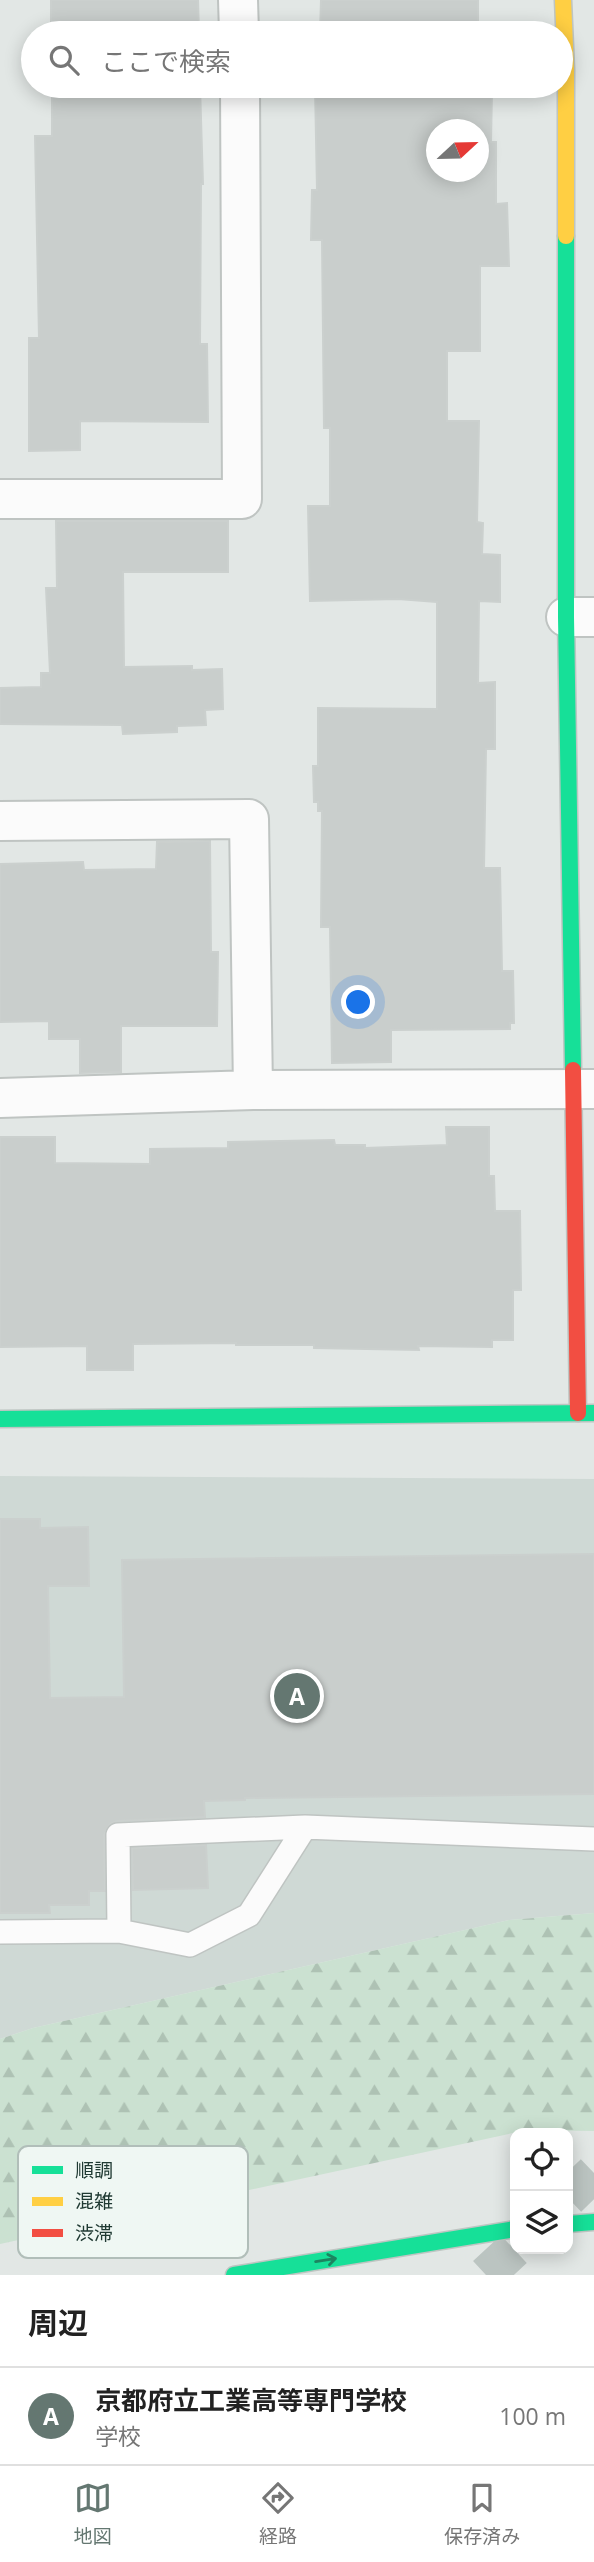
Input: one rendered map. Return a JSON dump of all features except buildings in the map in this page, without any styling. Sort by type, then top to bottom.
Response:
[{"type":"main road","points":[[563,0],[566,21]]},
{"type":"main road","points":[[0,1419],[586,1413],[573,70]]},
{"type":"main road","points":[[573,2224],[594,2222]]},
{"type":"main road","points":[[234,2275],[510,2229]]},
{"type":"street","points":[[238,0],[239,21]]},
{"type":"street","points":[[0,499],[242,499],[240,98]]},
{"type":"street","points":[[0,821],[249,819],[253,1090]]},
{"type":"street","points":[[0,1098],[253,1090],[583,1089]]},
{"type":"lane","points":[[0,1932],[119,1931],[190,1945],[249,1915],[305,1827]]},
{"type":"lane","points":[[119,1931],[118,1835],[305,1827],[594,1839]]},
{"type":"shaded area","points":[[0,1476],[594,1479],[594,1913],[509,1920],[33,2028],[0,2039]]},
{"type":"green space","points":[[594,1913],[594,2131],[573,2131],[573,2128],[510,2128],[510,2134],[248,2190],[248,2146],[18,2146],[18,2240],[0,2244],[0,2039],[33,2028],[509,1920]]},
{"type":"tunnel","points":[[573,2193],[594,2173]]},
{"type":"tunnel","points":[[486,2275],[510,2253]]},
{"type":"traffic: fast","points":[[566,236],[566,617],[573,1070]]},
{"type":"traffic: fast","points":[[0,1419],[594,1413]]},
{"type":"traffic: fast","points":[[573,2224],[594,2222]]},
{"type":"traffic: fast","points":[[234,2275],[510,2230]]},
{"type":"traffic: slow","points":[[563,0],[564,21]]},
{"type":"traffic: slow","points":[[566,98],[566,236]]},
{"type":"traffic: jam","points":[[573,1070],[578,1413]]},
{"type":"place","name":"京都府立工業高等専門学校","points":[[297,1696]]}]
